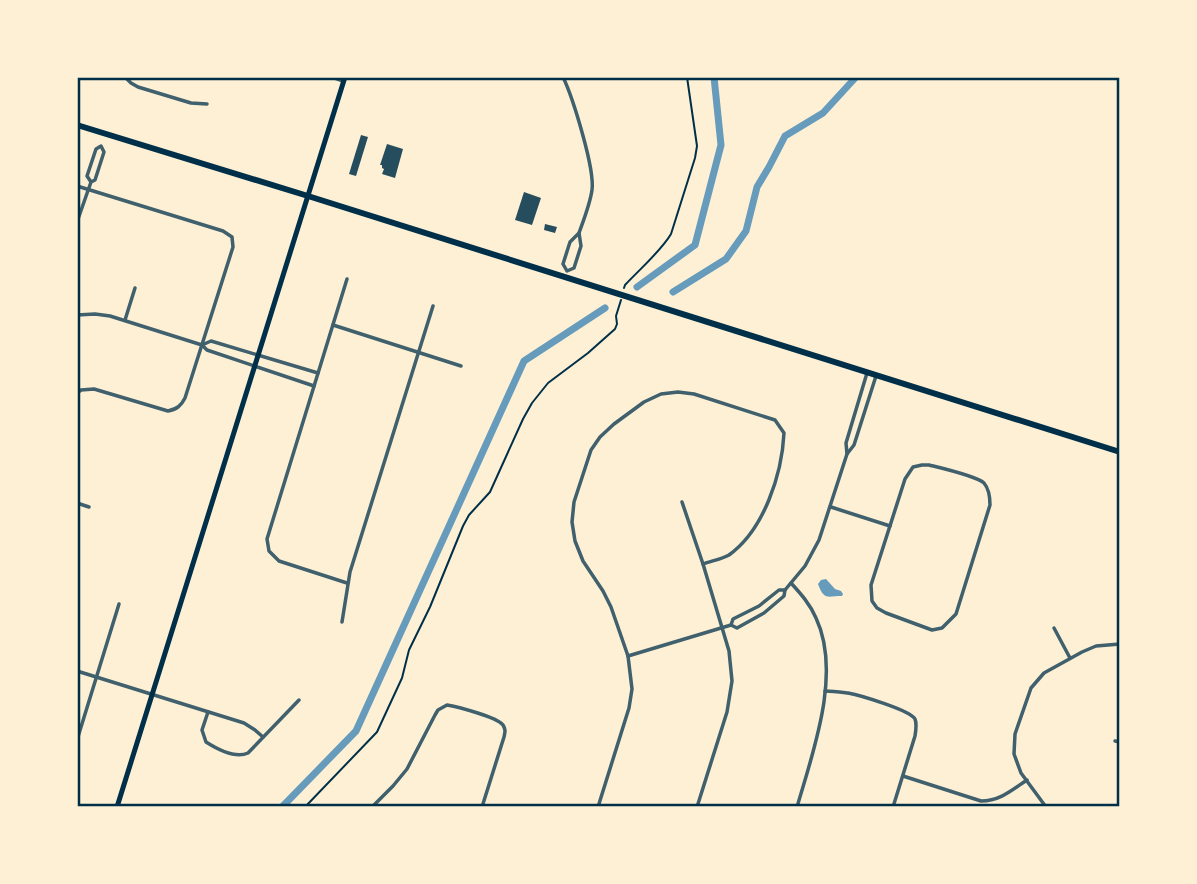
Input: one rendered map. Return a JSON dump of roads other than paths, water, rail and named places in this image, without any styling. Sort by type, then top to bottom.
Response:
[{"type":"main road","points":[[117,807],[344,79]]},
{"type":"main road","points":[[77,125],[566,274],[876,376],[1120,452]]},
{"type":"street","points":[[125,77],[138,87],[191,103],[207,104]]},
{"type":"street","points":[[332,77],[344,79]]},
{"type":"street","points":[[563,77],[570,91],[593,174],[593,189],[579,233],[581,246],[574,268],[566,274],[563,264],[570,242],[579,233]]},
{"type":"street","points":[[77,222],[104,152],[101,145],[96,149],[88,176],[91,182]]},
{"type":"street","points":[[77,186],[223,231],[232,237],[233,247],[182,405],[168,411],[94,390],[79,392]]},
{"type":"street","points":[[346,279],[267,540],[268,551],[278,561],[348,583]]},
{"type":"street","points":[[125,320],[135,288]]},
{"type":"street","points":[[342,622],[348,583],[433,306]]},
{"type":"street","points":[[78,315],[102,314],[125,320],[314,386]]},
{"type":"street","points":[[332,325],[461,366]]},
{"type":"street","points":[[202,345],[211,341],[318,373]]},
{"type":"street","points":[[628,656],[731,625],[737,628],[764,613],[784,596],[785,590],[813,554],[819,540],[847,454],[846,443],[867,373]]},
{"type":"street","points":[[847,454],[854,446],[876,376]]},
{"type":"street","points":[[598,807],[629,708],[632,689],[628,656],[611,607],[583,561],[575,541],[573,502],[592,450],[600,437],[644,401],[661,394],[694,394],[775,421],[784,433],[783,454],[765,509],[754,530],[728,556],[703,564]]},
{"type":"street","points":[[929,465],[979,480],[986,485],[990,505],[954,618],[942,628],[932,630],[886,613],[872,601],[871,585],[890,526],[905,479],[913,467],[929,465]]},
{"type":"street","points":[[682,502],[729,651],[732,681],[727,712],[697,807]]},
{"type":"street","points":[[77,503],[89,507]]},
{"type":"street","points":[[831,507],[890,526]]},
{"type":"street","points":[[792,583],[807,601],[817,620],[823,636],[825,663],[825,691],[819,734],[797,807]]},
{"type":"street","points":[[731,625],[733,619],[759,606],[779,590],[785,590]]},
{"type":"street","points":[[77,740],[119,604]]},
{"type":"street","points":[[1054,628],[1070,658]]},
{"type":"street","points":[[1046,807],[1016,763],[1013,744],[1031,688],[1044,673],[1070,658],[1096,646],[1120,644]]},
{"type":"street","points":[[77,671],[244,723],[263,737]]},
{"type":"street","points":[[825,691],[852,694],[897,709],[915,720],[915,736],[893,807]]},
{"type":"street","points":[[208,712],[202,730],[206,742],[241,756],[248,753],[299,700]]},
{"type":"street","points":[[372,807],[407,769],[435,715],[443,707],[451,706],[494,719],[503,726],[504,737],[482,807]]},
{"type":"street","points":[[903,776],[982,801],[1001,798],[1027,780]]},
{"type":"water","points":[[826,579],[835,589],[841,591],[842,596],[827,596],[822,593],[818,584]]},
{"type":"waterway","points":[[637,287],[695,245],[721,145],[714,77]]},
{"type":"waterway","points":[[673,292],[726,259],[746,231],[757,187],[785,136],[823,113],[856,77]]},
{"type":"waterway","points":[[282,807],[356,731],[524,361],[605,308]]}]
